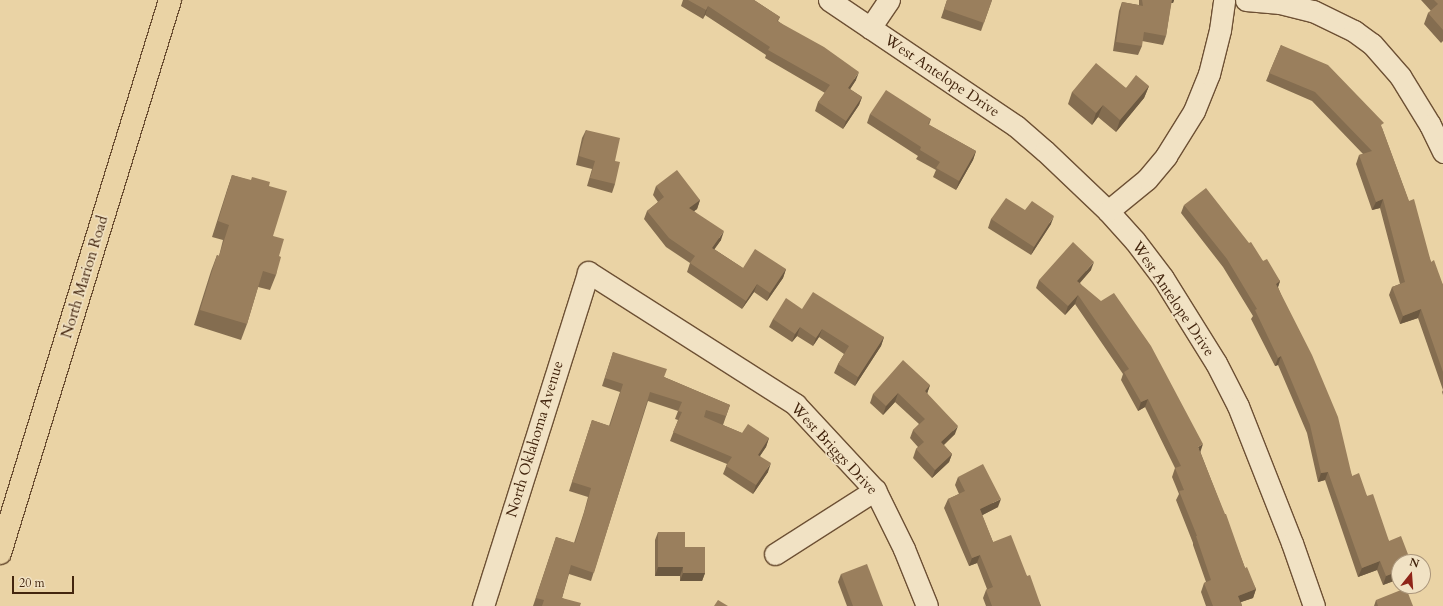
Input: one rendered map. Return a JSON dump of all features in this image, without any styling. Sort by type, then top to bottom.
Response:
[{"type":"main road","name":"North Marion Road","points":[[0,554],[170,0]]},
{"type":"street","name":"West Antelope Drive","points":[[830,0],[1016,126],[1045,151],[1108,211],[1134,241],[1163,278],[1216,362],[1238,406],[1292,543],[1314,606]]},
{"type":"street","points":[[870,28],[889,0]]},
{"type":"street","points":[[1108,211],[1146,179],[1166,156],[1194,111],[1209,74],[1220,30],[1224,0]]},
{"type":"street","points":[[1246,0],[1280,3],[1313,11],[1354,31],[1372,44],[1400,76],[1430,125],[1443,152]]},
{"type":"street","name":"West Briggs Drive","points":[[588,272],[795,404],[875,490],[904,549],[927,606]]},
{"type":"street","name":"North Oklahoma Avenue","points":[[483,606],[588,272]]},
{"type":"street","points":[[775,554],[875,490]]},
{"type":"building","points":[[688,0],[754,0],[780,17],[777,21],[824,47],[859,72],[848,88],[862,97],[846,121],[818,102],[830,85],[768,50],[770,47],[708,6],[706,10]]},
{"type":"building","points":[[947,0],[992,0],[984,23],[944,9]]},
{"type":"building","points":[[1142,0],[1172,0],[1166,36],[1144,32],[1142,46],[1116,42],[1122,2],[1143,6]]},
{"type":"building","points":[[1434,0],[1443,0],[1443,30],[1428,13],[1438,4]]},
{"type":"building","points":[[1281,45],[1328,65],[1384,123],[1381,125],[1409,201],[1414,199],[1431,262],[1434,260],[1443,285],[1443,372],[1421,309],[1403,316],[1392,287],[1405,282],[1383,199],[1376,202],[1359,155],[1372,151],[1315,92],[1269,73]]},
{"type":"building","points":[[1096,63],[1126,88],[1136,75],[1149,86],[1120,120],[1103,105],[1096,113],[1072,92]]},
{"type":"building","points":[[886,90],[931,119],[928,124],[976,151],[959,181],[936,168],[940,162],[920,150],[921,147],[870,114]]},
{"type":"building","points":[[586,130],[620,138],[615,161],[620,162],[615,184],[590,178],[595,161],[579,156]]},
{"type":"building","points":[[677,170],[700,200],[689,208],[724,231],[712,248],[743,268],[755,249],[786,269],[770,293],[757,284],[746,301],[690,263],[695,256],[669,238],[647,211],[664,197],[656,186]]},
{"type":"building","points":[[232,175],[251,180],[252,177],[270,182],[269,186],[287,191],[273,236],[284,239],[276,275],[263,271],[247,324],[200,310],[217,255],[219,256],[229,225],[218,221]]},
{"type":"building","points":[[1206,188],[1249,243],[1251,242],[1263,261],[1267,259],[1280,281],[1276,284],[1312,355],[1338,417],[1352,476],[1359,473],[1367,496],[1373,494],[1389,541],[1401,536],[1408,554],[1391,554],[1391,574],[1386,576],[1380,561],[1362,568],[1328,472],[1321,473],[1310,425],[1281,356],[1278,358],[1255,310],[1257,309],[1227,259],[1184,205]]},
{"type":"building","points":[[1006,198],[1025,210],[1032,201],[1054,216],[1034,247],[991,219]]},
{"type":"building","points":[[1073,242],[1094,262],[1077,281],[1101,301],[1114,293],[1151,346],[1203,444],[1198,447],[1226,514],[1245,568],[1247,567],[1256,589],[1238,596],[1242,606],[1213,606],[1204,583],[1211,580],[1197,536],[1179,491],[1184,490],[1175,468],[1181,466],[1148,399],[1141,402],[1124,372],[1129,369],[1078,295],[1068,306],[1039,280]]},
{"type":"building","points":[[813,292],[884,337],[858,377],[838,364],[849,346],[822,329],[816,338],[800,327],[795,334],[773,319],[786,298],[802,309]]},
{"type":"building","points":[[613,352],[667,369],[664,377],[730,405],[726,416],[706,410],[704,417],[742,433],[748,424],[769,438],[758,455],[771,463],[756,485],[726,466],[732,457],[673,432],[682,412],[678,411],[682,402],[650,392],[594,573],[571,565],[562,598],[581,603],[580,606],[542,606],[544,600],[536,598],[556,537],[575,543],[587,503],[591,488],[572,482],[592,420],[610,426],[623,384],[605,378]]},
{"type":"building","points":[[903,360],[930,385],[925,391],[958,426],[941,442],[952,454],[935,470],[916,449],[924,442],[913,430],[925,419],[898,393],[886,406],[873,394]]},
{"type":"building","points":[[983,464],[1001,499],[980,509],[993,542],[1011,535],[1027,576],[1030,575],[1041,606],[992,606],[986,590],[993,587],[980,555],[972,558],[948,499],[965,491],[958,477]]},
{"type":"building","points":[[658,532],[685,532],[685,547],[705,547],[705,573],[683,573],[683,567],[658,567]]},
{"type":"building","points":[[867,564],[883,606],[853,606],[841,574]]},
{"type":"building","points":[[1391,594],[1408,594],[1413,606],[1378,606],[1376,600]]},
{"type":"building","points":[[718,600],[728,606],[714,606]]}]
